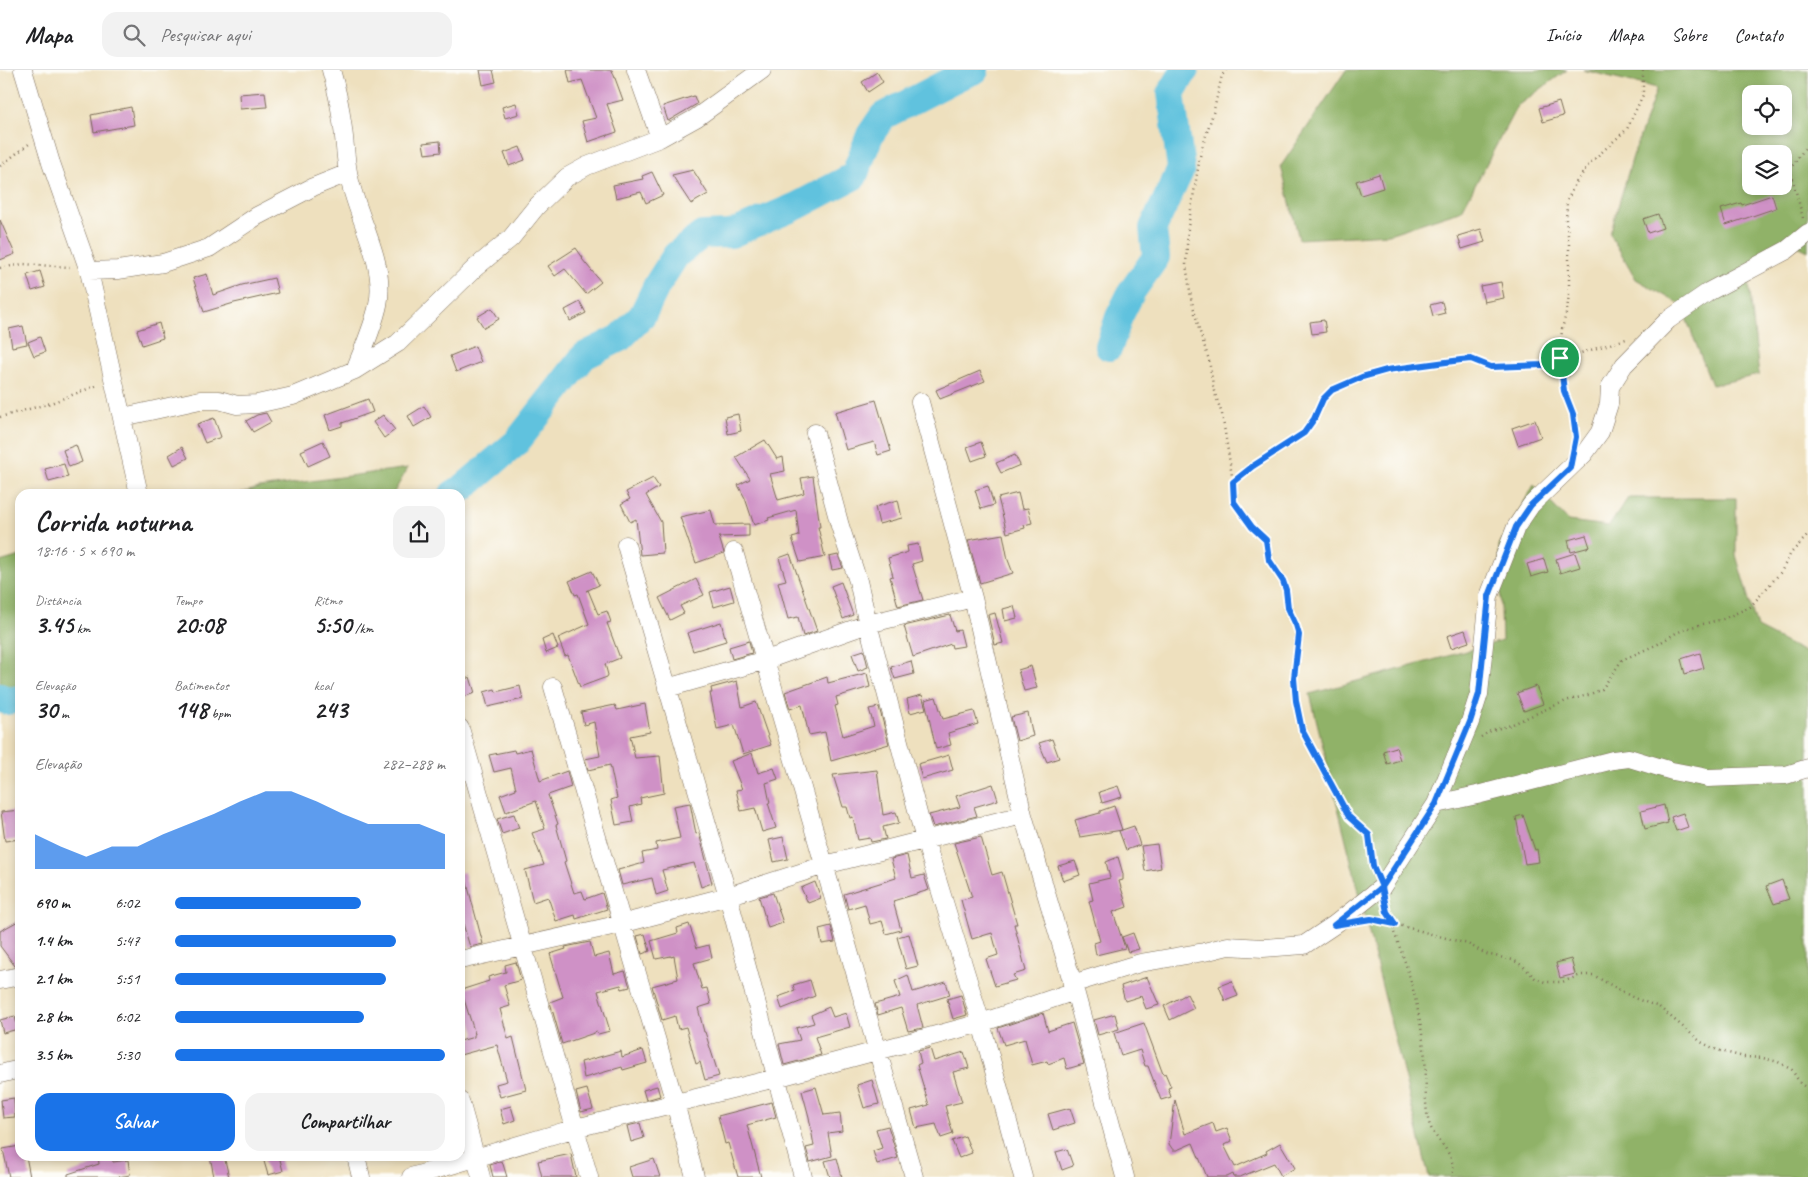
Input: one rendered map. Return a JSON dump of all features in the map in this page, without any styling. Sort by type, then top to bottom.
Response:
[{"type":"street","points":[[22,70],[90,271],[138,489]]},
{"type":"street","points":[[331,70],[342,122],[348,173],[371,245],[379,281],[378,304],[355,370]]},
{"type":"street","points":[[636,70],[660,138]]},
{"type":"street","points":[[122,417],[200,400],[219,400],[237,405],[257,404],[293,396],[355,370],[398,343],[475,268],[511,238],[536,207],[567,177],[586,166],[660,138],[696,118],[762,70]]},
{"type":"street","points":[[90,271],[118,270],[163,263],[209,248],[257,216],[313,187],[348,173]]},
{"type":"street","points":[[411,1177],[576,1128],[776,1078],[981,1023],[1140,963],[1228,946],[1263,948],[1304,946],[1382,887],[1436,804],[1470,722],[1479,694],[1489,596],[1516,527],[1531,505],[1584,454],[1600,432],[1609,404],[1610,387],[1624,365],[1668,320],[1710,291],[1787,250],[1807,234]]},
{"type":"street","points":[[920,402],[974,598],[1023,815],[1074,988],[1125,1177]]},
{"type":"street","points":[[815,433],[840,526],[858,581],[925,840],[981,1023],[1023,1177]]},
{"type":"street","points":[[626,545],[728,896],[804,1177]]},
{"type":"street","points":[[734,552],[879,1050],[914,1177]]},
{"type":"street","points":[[667,688],[766,660],[868,624],[974,598]]},
{"type":"street","points":[[553,687],[695,1177]]},
{"type":"street","points":[[465,745],[589,1177]]},
{"type":"street","points":[[1436,804],[1613,760],[1629,758],[1672,771],[1708,778],[1786,776],[1808,768]]},
{"type":"street","points":[[465,959],[621,924],[728,896],[825,865],[1023,815]]},
{"type":"street","points":[[0,980],[15,977]]},
{"type":"street","points":[[0,1074],[15,1070]]},
{"type":"street","points":[[465,1119],[481,1177]]},
{"type":"street","points":[[357,1161],[361,1177]]},
{"type":"path","points":[[1227,70],[1222,75],[1214,110],[1201,151],[1188,227],[1186,264],[1197,322],[1209,360],[1214,391],[1222,414],[1233,482],[1234,502],[1252,527],[1266,540],[1269,560],[1283,581],[1288,608],[1299,635],[1294,678],[1296,701],[1302,730],[1349,817],[1369,835],[1373,866],[1382,887],[1387,912],[1395,924]]},
{"type":"path","points":[[1570,468],[1576,437],[1573,414],[1564,391],[1560,358],[1562,329],[1567,310],[1568,294],[1567,201],[1575,184],[1590,163],[1627,129],[1644,95],[1643,70]]},
{"type":"path","points":[[0,166],[42,131]]},
{"type":"path","points":[[1807,234],[1790,169],[1808,144]]},
{"type":"path","points":[[0,268],[23,264],[59,265],[90,271]]},
{"type":"path","points":[[1233,482],[1253,466],[1304,433],[1314,419],[1323,399],[1332,390],[1362,377],[1387,370],[1471,359],[1491,367],[1542,365],[1630,338]]},
{"type":"path","points":[[0,417],[52,403],[114,379]]},
{"type":"path","points":[[1475,741],[1492,730],[1508,726],[1568,700],[1588,696],[1602,689],[1622,660],[1658,644],[1676,633],[1723,619],[1750,607],[1781,572],[1791,553],[1808,535]]},
{"type":"path","points":[[1362,920],[1371,919],[1395,924],[1468,944],[1486,954],[1514,960],[1524,966],[1536,979],[1545,982],[1562,982],[1581,975],[1592,976],[1634,998],[1659,1007],[1701,1042],[1717,1050],[1744,1057],[1764,1058],[1778,1062],[1792,1070],[1800,1083],[1808,1089]]},
{"type":"path","points":[[1395,924],[1393,930],[1400,947],[1419,1015],[1425,1061],[1428,1121],[1437,1140],[1450,1155],[1453,1163],[1452,1177]]},
{"type":"green space","points":[[1346,70],[1567,70],[1517,106],[1462,210],[1389,234],[1299,239],[1281,166]]},
{"type":"green space","points":[[1583,70],[1808,70],[1808,251],[1786,240],[1749,284],[1759,375],[1712,385],[1681,305],[1636,279],[1610,234],[1633,156],[1657,88]]},
{"type":"green space","points":[[408,468],[396,489],[256,489]]},
{"type":"green space","points":[[1534,485],[1568,521],[1609,526],[1628,498],[1736,498],[1736,555],[1757,628],[1808,654],[1808,1177],[1429,1177],[1310,694],[1502,641],[1499,545]]},
{"type":"green space","points":[[15,558],[15,700],[7,701],[0,697],[0,562]]},
{"type":"building","points":[[480,70],[493,70],[496,82],[483,85]]},
{"type":"building","points":[[567,70],[612,70],[623,100],[607,104],[617,132],[588,142],[582,121],[596,118],[582,80],[570,83]]},
{"type":"building","points":[[877,72],[883,82],[868,92],[862,82]]},
{"type":"building","points":[[265,92],[267,107],[240,109],[239,94]]},
{"type":"building","points":[[694,96],[697,104],[668,121],[663,106]]},
{"type":"building","points":[[1559,102],[1563,116],[1543,122],[1539,108]]},
{"type":"building","points":[[516,103],[519,114],[505,118],[502,107]]},
{"type":"building","points":[[131,107],[134,125],[94,132],[91,115]]},
{"type":"building","points":[[440,141],[441,152],[425,154],[423,143]]},
{"type":"building","points":[[520,147],[525,160],[509,166],[504,153]]},
{"type":"building","points":[[693,170],[708,194],[691,204],[672,175]]},
{"type":"building","points":[[652,172],[663,195],[646,203],[641,192],[616,198],[613,185],[643,179],[642,176]]},
{"type":"building","points":[[1379,174],[1383,188],[1361,195],[1356,181]]},
{"type":"building","points":[[1772,195],[1776,208],[1726,225],[1721,209],[1741,203],[1742,205]]},
{"type":"building","points":[[1658,214],[1663,228],[1648,233],[1643,219]]},
{"type":"building","points":[[0,220],[15,254],[0,260]]},
{"type":"building","points":[[1481,229],[1485,242],[1462,249],[1458,236]]},
{"type":"building","points":[[576,248],[582,259],[601,282],[586,294],[565,269],[555,276],[548,266]]},
{"type":"building","points":[[40,271],[45,287],[32,291],[27,275]]},
{"type":"building","points":[[207,274],[213,295],[242,285],[274,278],[278,293],[204,312],[193,278]]},
{"type":"building","points":[[1501,282],[1504,298],[1484,302],[1480,286]]},
{"type":"building","points":[[580,302],[586,313],[570,321],[565,310]]},
{"type":"building","points":[[1442,302],[1445,313],[1433,316],[1430,305]]},
{"type":"building","points":[[492,308],[499,319],[484,328],[477,317]]},
{"type":"building","points":[[1324,320],[1326,332],[1312,334],[1310,322]]},
{"type":"building","points":[[159,323],[163,338],[142,345],[137,330]]},
{"type":"building","points":[[23,326],[27,344],[12,347],[9,329]]},
{"type":"building","points":[[40,337],[45,352],[34,356],[28,342]]},
{"type":"building","points":[[475,346],[481,362],[456,372],[450,356]]},
{"type":"building","points":[[980,371],[985,381],[940,399],[936,390]]},
{"type":"building","points":[[368,399],[373,412],[342,423],[342,426],[330,430],[325,415]]},
{"type":"building","points":[[876,400],[891,451],[878,455],[874,442],[846,450],[835,412]]},
{"type":"building","points":[[424,406],[431,417],[414,427],[408,416]]},
{"type":"building","points":[[266,413],[271,422],[253,432],[246,421]]},
{"type":"building","points":[[738,414],[741,431],[728,434],[725,417]]},
{"type":"building","points":[[383,415],[395,430],[384,438],[373,422]]},
{"type":"building","points":[[214,418],[221,437],[205,443],[197,424]]},
{"type":"building","points":[[1535,420],[1541,437],[1518,445],[1512,428]]},
{"type":"building","points":[[765,440],[777,459],[783,457],[785,471],[770,474],[778,500],[804,493],[801,478],[813,476],[820,527],[818,527],[825,557],[800,562],[792,538],[799,536],[796,510],[768,518],[769,520],[754,525],[745,498],[738,485],[750,479],[736,457]]},
{"type":"building","points":[[323,441],[330,456],[308,466],[301,451]]},
{"type":"building","points":[[981,442],[986,456],[972,461],[967,447]]},
{"type":"building","points":[[76,445],[82,462],[69,467],[63,450]]},
{"type":"building","points":[[182,447],[188,458],[174,465],[169,455]]},
{"type":"building","points":[[1015,455],[1020,465],[1001,473],[996,463]]},
{"type":"building","points":[[64,464],[68,477],[49,482],[45,469]]},
{"type":"building","points":[[653,478],[659,487],[646,495],[661,522],[663,553],[640,555],[636,519],[630,522],[621,504],[630,499],[626,492]]},
{"type":"building","points":[[988,486],[994,505],[981,509],[975,490]]},
{"type":"building","points":[[1018,493],[1022,509],[1028,508],[1032,523],[1024,525],[1025,528],[1007,533],[998,498]]},
{"type":"building","points":[[898,500],[902,518],[879,524],[875,507]]},
{"type":"building","points":[[711,510],[715,525],[749,524],[749,536],[719,537],[724,553],[696,563],[680,517]]},
{"type":"building","points":[[1003,534],[1008,560],[1013,573],[980,583],[968,540]]},
{"type":"building","points":[[1586,535],[1590,547],[1571,552],[1568,540]]},
{"type":"building","points":[[918,544],[922,561],[912,564],[923,600],[898,606],[890,577],[893,576],[888,558],[908,552],[907,546]]},
{"type":"building","points":[[1575,553],[1580,567],[1560,573],[1556,559]]},
{"type":"building","points":[[790,554],[817,631],[803,636],[798,617],[788,619],[778,582],[786,580],[779,558]]},
{"type":"building","points":[[838,555],[843,568],[832,570],[829,557]]},
{"type":"building","points":[[1544,559],[1548,572],[1531,577],[1527,564]]},
{"type":"building","points":[[592,571],[599,585],[588,590],[598,614],[607,611],[611,622],[607,623],[620,658],[605,664],[607,677],[580,687],[568,655],[565,656],[558,638],[589,624],[578,594],[575,595],[569,581]]},
{"type":"building","points":[[696,579],[704,595],[680,606],[684,613],[670,620],[659,598]]},
{"type":"building","points":[[841,582],[853,615],[843,619],[831,586]]},
{"type":"building","points":[[730,586],[734,601],[714,607],[710,592]]},
{"type":"building","points":[[1014,606],[1017,618],[1005,621],[1003,609]]},
{"type":"building","points":[[995,613],[1003,643],[995,645],[988,615]]},
{"type":"building","points":[[950,615],[955,631],[960,630],[964,646],[952,648],[951,644],[913,657],[904,626]]},
{"type":"building","points":[[721,622],[726,641],[693,651],[687,633]]},
{"type":"building","points":[[1465,630],[1469,642],[1451,648],[1447,636]]},
{"type":"building","points":[[553,635],[558,648],[546,653],[542,640]]},
{"type":"building","points":[[749,641],[752,653],[732,659],[729,647]]},
{"type":"building","points":[[864,650],[868,667],[858,671],[852,654]]},
{"type":"building","points":[[1700,653],[1704,668],[1685,674],[1681,659]]},
{"type":"building","points":[[911,661],[914,674],[895,679],[891,667]]},
{"type":"building","points":[[1031,666],[1037,688],[1024,691],[1018,670]]},
{"type":"building","points":[[867,673],[870,687],[836,697],[838,705],[835,706],[843,736],[874,726],[869,709],[879,707],[889,744],[831,761],[825,732],[809,735],[802,705],[790,709],[785,692],[827,677],[828,683]]},
{"type":"building","points":[[470,677],[475,693],[465,696],[465,679]]},
{"type":"building","points":[[737,681],[742,707],[756,702],[771,745],[743,754],[734,725],[717,729],[710,693],[712,693],[711,688]]},
{"type":"building","points":[[520,686],[523,699],[488,707],[484,692],[495,689],[496,692]]},
{"type":"building","points":[[1536,686],[1543,704],[1524,711],[1517,693]]},
{"type":"building","points":[[922,695],[926,709],[910,713],[907,699]]},
{"type":"building","points":[[936,697],[943,719],[974,711],[978,724],[948,733],[951,745],[936,749],[925,700]]},
{"type":"building","points":[[645,704],[650,732],[630,736],[635,758],[660,756],[664,793],[640,798],[641,804],[630,807],[633,822],[616,825],[611,800],[617,798],[610,765],[588,770],[585,759],[600,756],[594,722],[584,725],[581,712],[615,705],[617,710]]},
{"type":"building","points":[[1028,713],[1033,736],[1017,741],[1011,717]]},
{"type":"building","points":[[1052,739],[1059,758],[1047,762],[1039,743]]},
{"type":"building","points":[[1396,747],[1400,760],[1387,764],[1383,751]]},
{"type":"building","points":[[531,749],[540,781],[567,771],[571,787],[548,795],[558,824],[556,825],[566,861],[564,862],[574,893],[582,891],[585,899],[602,893],[607,909],[576,919],[575,915],[556,921],[548,897],[533,902],[525,870],[544,865],[532,833],[545,829],[536,801],[506,812],[500,795],[516,789],[511,768],[494,772],[489,755],[514,750],[515,753]]},
{"type":"building","points":[[752,753],[758,773],[774,768],[778,779],[766,783],[770,803],[768,803],[776,828],[762,832],[755,808],[741,811],[736,790],[742,789],[731,761]]},
{"type":"building","points":[[949,755],[953,770],[922,779],[918,764]]},
{"type":"building","points":[[877,770],[883,815],[896,812],[899,823],[883,827],[886,839],[871,842],[870,838],[858,840],[853,817],[850,818],[847,807],[843,807],[833,775]]},
{"type":"building","points":[[993,784],[998,800],[974,807],[977,816],[933,827],[929,815],[960,807],[956,796]]},
{"type":"building","points":[[1118,786],[1122,797],[1102,803],[1099,792]]},
{"type":"building","points":[[690,803],[696,834],[699,833],[712,883],[701,887],[694,863],[662,870],[668,891],[656,895],[652,878],[622,885],[618,870],[644,863],[642,853],[657,850],[656,843],[680,838],[673,806]]},
{"type":"building","points":[[1664,805],[1668,823],[1645,829],[1641,811]]},
{"type":"building","points":[[1114,806],[1122,830],[1080,837],[1075,820],[1100,813],[1100,811]]},
{"type":"building","points":[[15,811],[15,840],[5,841],[1,812]]},
{"type":"building","points":[[1683,813],[1688,827],[1676,831],[1671,817]]},
{"type":"building","points":[[514,814],[519,828],[502,834],[497,819]]},
{"type":"building","points":[[1523,815],[1535,850],[1537,849],[1539,862],[1525,864],[1516,817]]},
{"type":"building","points":[[1134,826],[1140,845],[1126,850],[1119,831]]},
{"type":"building","points":[[783,837],[788,859],[774,862],[769,840]]},
{"type":"building","points":[[981,837],[992,875],[1002,872],[1017,924],[1014,924],[1026,971],[1013,975],[1016,980],[995,986],[986,959],[998,955],[992,933],[972,939],[961,900],[972,897],[954,843]]},
{"type":"building","points":[[1157,844],[1161,868],[1145,871],[1141,846]]},
{"type":"building","points":[[907,855],[912,878],[924,875],[929,890],[893,901],[901,930],[886,934],[882,921],[870,924],[865,904],[848,909],[844,894],[896,878],[891,859]]},
{"type":"building","points":[[1118,857],[1123,874],[1123,880],[1119,881],[1127,907],[1113,912],[1125,948],[1096,955],[1094,943],[1100,941],[1089,901],[1093,900],[1089,883],[1110,878],[1106,862]]},
{"type":"building","points":[[1075,861],[1080,875],[1063,881],[1058,866]]},
{"type":"building","points":[[465,876],[483,944],[470,947],[465,930]]},
{"type":"building","points":[[1782,880],[1789,899],[1774,904],[1766,886]]},
{"type":"building","points":[[815,882],[821,898],[808,903],[801,888]]},
{"type":"building","points":[[773,893],[783,923],[768,928],[759,897]]},
{"type":"building","points":[[15,923],[15,966],[0,946],[0,931]]},
{"type":"building","points":[[689,924],[697,948],[709,945],[712,958],[694,963],[702,989],[707,988],[711,1004],[698,1008],[719,1076],[705,1080],[700,1062],[696,1064],[686,1027],[678,1029],[675,1016],[662,1020],[652,986],[678,979],[674,956],[656,959],[651,941],[678,933],[677,928]]},
{"type":"building","points":[[831,926],[835,942],[822,944],[819,929]]},
{"type":"building","points":[[1133,933],[1139,949],[1128,952],[1122,937]]},
{"type":"building","points":[[645,934],[650,951],[642,954],[637,936]]},
{"type":"building","points":[[909,934],[918,966],[906,969],[897,937]]},
{"type":"building","points":[[590,942],[594,957],[609,953],[614,974],[625,971],[630,987],[622,989],[621,985],[598,991],[610,1031],[598,1034],[597,1032],[562,1044],[550,1002],[563,997],[550,954],[566,949],[565,947]]},
{"type":"building","points":[[1571,959],[1575,974],[1560,978],[1556,963]]},
{"type":"building","points":[[516,962],[521,980],[504,985],[510,1006],[500,1009],[508,1039],[513,1037],[526,1090],[500,1097],[496,1084],[507,1081],[497,1045],[465,1054],[465,1040],[474,1037],[475,1034],[465,1003],[465,989],[489,981],[488,977],[506,972],[505,965]]},
{"type":"building","points":[[908,975],[913,992],[946,982],[950,995],[917,1005],[923,1028],[908,1031],[901,1008],[878,1015],[875,1004],[900,997],[895,981]]},
{"type":"building","points":[[1147,977],[1159,1005],[1146,1009],[1141,996],[1125,1001],[1121,986]]},
{"type":"building","points":[[810,980],[815,996],[782,1009],[778,997],[795,991],[793,985]]},
{"type":"building","points":[[1232,981],[1238,996],[1225,1001],[1219,986]]},
{"type":"building","points":[[1187,994],[1194,1008],[1170,1020],[1164,1006]]},
{"type":"building","points":[[961,995],[967,1015],[953,1019],[947,999]]},
{"type":"building","points":[[829,1007],[833,1017],[846,1013],[850,1027],[815,1037],[821,1055],[784,1065],[779,1044],[800,1040],[796,1028],[814,1023],[811,1015]]},
{"type":"building","points":[[1043,1013],[1048,1031],[1072,1023],[1084,1064],[1067,1069],[1064,1058],[1048,1064],[1047,1061],[1032,1065],[1025,1039],[1004,1045],[998,1028]]},
{"type":"building","points":[[1115,1014],[1119,1029],[1098,1035],[1094,1020]]},
{"type":"building","points":[[15,1016],[15,1030],[3,1033],[0,1020]]},
{"type":"building","points":[[1144,1023],[1163,1074],[1165,1073],[1171,1087],[1168,1088],[1171,1097],[1161,1100],[1148,1066],[1145,1066],[1140,1050],[1121,1056],[1114,1033]]},
{"type":"building","points":[[930,1048],[934,1061],[964,1052],[969,1068],[953,1072],[962,1102],[945,1106],[953,1134],[941,1138],[936,1124],[916,1128],[911,1110],[929,1105],[917,1065],[921,1063],[918,1051]]},
{"type":"building","points":[[643,1050],[647,1063],[623,1070],[622,1067],[584,1078],[581,1062],[621,1051],[622,1057]]},
{"type":"building","points":[[872,1080],[879,1104],[864,1108],[857,1085]]},
{"type":"building","points":[[657,1086],[660,1096],[646,1100],[643,1090]]},
{"type":"building","points":[[816,1087],[824,1115],[840,1113],[842,1131],[828,1133],[832,1156],[810,1162],[806,1148],[814,1146],[802,1091]]},
{"type":"building","points":[[587,1089],[593,1109],[581,1112],[576,1092]]},
{"type":"building","points":[[14,1098],[15,1117],[3,1118],[1,1100]]},
{"type":"building","points":[[1175,1100],[1185,1134],[1213,1123],[1216,1132],[1227,1128],[1232,1141],[1224,1145],[1235,1167],[1267,1153],[1266,1151],[1280,1143],[1295,1168],[1281,1176],[1274,1163],[1240,1177],[1234,1177],[1233,1174],[1227,1177],[1207,1177],[1193,1143],[1177,1150],[1173,1150],[1169,1144]]},
{"type":"building","points":[[772,1102],[776,1117],[747,1125],[761,1177],[738,1177],[728,1143],[725,1144],[718,1116]]},
{"type":"building","points":[[511,1106],[515,1120],[504,1124],[500,1109]]},
{"type":"building","points":[[1070,1108],[1075,1123],[1053,1130],[1048,1114]]},
{"type":"building","points":[[640,1123],[644,1138],[631,1142],[627,1126]]},
{"type":"building","points":[[888,1126],[898,1158],[877,1164],[873,1151],[882,1148],[876,1129]]},
{"type":"building","points":[[965,1136],[972,1153],[959,1158],[952,1141]]},
{"type":"building","points":[[15,1147],[15,1161],[27,1161],[30,1177],[9,1177],[3,1149]]},
{"type":"building","points":[[1067,1149],[1073,1166],[1062,1170],[1056,1152]]},
{"type":"building","points":[[571,1154],[576,1177],[542,1177],[538,1161]]},
{"type":"building","points":[[837,1158],[842,1177],[830,1177],[825,1161]]},
{"type":"building","points":[[654,1159],[660,1177],[632,1177],[629,1167]]},
{"type":"building","points":[[99,1161],[128,1161],[130,1175],[118,1177],[68,1177],[68,1174],[99,1164]]},
{"type":"building","points":[[211,1161],[225,1161],[229,1177],[214,1177]]},
{"type":"building","points":[[264,1161],[280,1161],[283,1171],[268,1175]]},
{"type":"building","points":[[502,1161],[507,1177],[493,1177],[490,1165]]},
{"type":"waterway","points":[[461,489],[516,443],[584,356],[620,338],[642,316],[657,285],[676,255],[702,235],[731,234],[797,206],[854,176],[870,135],[883,116],[975,70]]},
{"type":"waterway","points":[[1109,347],[1119,317],[1132,291],[1156,257],[1153,228],[1181,169],[1171,93],[1185,70]]},
{"type":"waterway","points":[[0,697],[7,701],[15,700]]},
{"type":"route","points":[[1560,358],[1542,365],[1491,367],[1471,359],[1387,370],[1362,377],[1332,390],[1323,399],[1314,419],[1304,433],[1286,447],[1253,466],[1233,482],[1234,502],[1246,516],[1252,527],[1266,540],[1269,560],[1283,581],[1288,608],[1299,635],[1294,678],[1296,701],[1302,730],[1349,817],[1369,835],[1373,866],[1382,887],[1334,925],[1371,919],[1395,924],[1387,912],[1382,887],[1436,804],[1470,722],[1479,694],[1489,596],[1505,560],[1516,527],[1531,505],[1570,468],[1576,437],[1573,414],[1564,391],[1560,358]]}]
